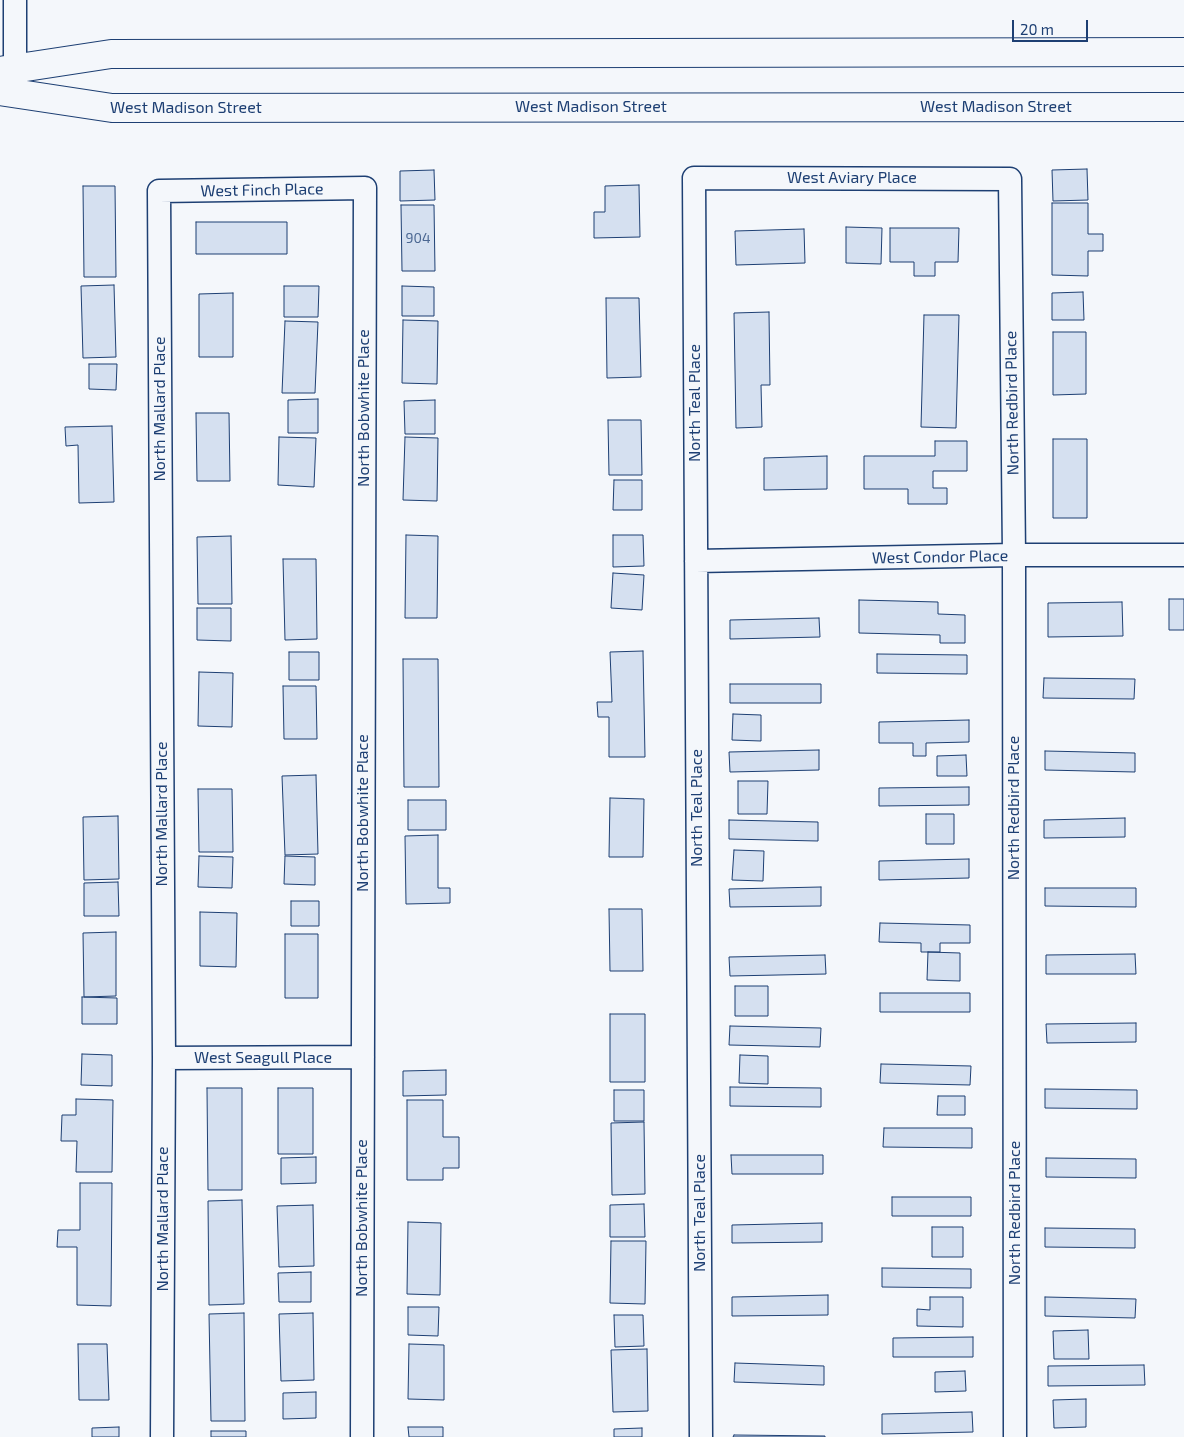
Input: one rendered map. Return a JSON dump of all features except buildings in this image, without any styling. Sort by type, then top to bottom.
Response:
[{"type":"street","points":[[15,0],[8,81],[112,54],[1184,52]]},
{"type":"street","name":"West Madison Street","points":[[8,81],[112,108],[1184,107]]},
{"type":"street","name":"West Aviary Place","points":[[694,178],[1010,179]]},
{"type":"street","name":"North Teal Place","points":[[694,178],[701,1437]]},
{"type":"street","name":"North Redbird Place","points":[[1010,179],[1014,555],[1015,1437]]},
{"type":"street","name":"West Finch Place","points":[[159,191],[365,188]]},
{"type":"street","name":"North Bobwhite Place","points":[[362,1437],[365,188]]},
{"type":"street","name":"North Mallard Place","points":[[159,191],[164,1058],[162,1437]]},
{"type":"street","name":"West Condor Place","points":[[696,561],[1014,555],[1184,555]]},
{"type":"street","name":"West Seagull Place","points":[[164,1058],[363,1057]]}]
